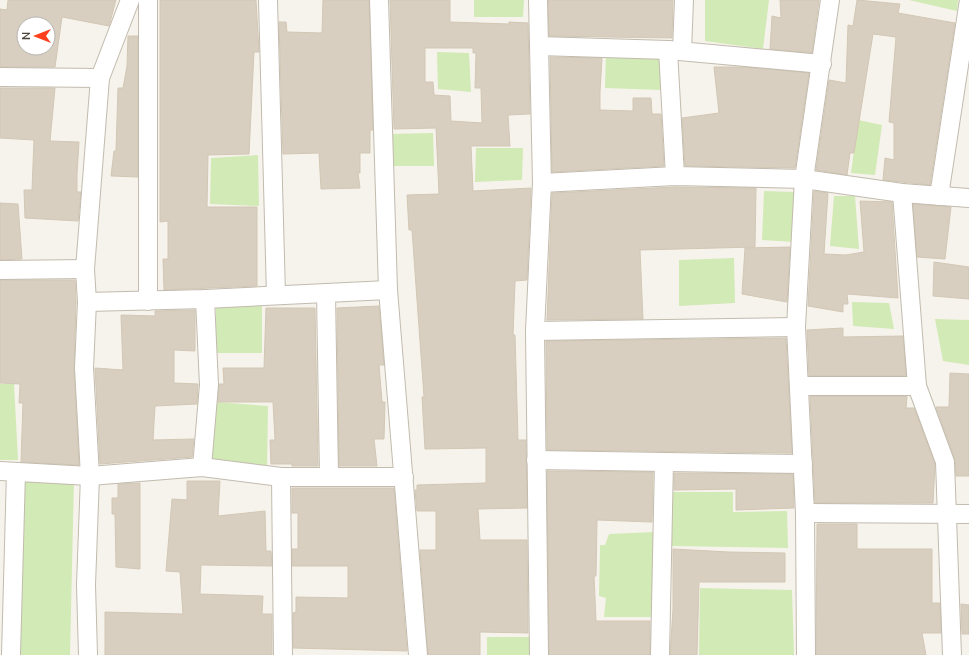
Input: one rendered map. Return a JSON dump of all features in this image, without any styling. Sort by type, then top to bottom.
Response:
[{"type":"street","points":[[88,655],[86,585],[90,476],[84,368],[87,302],[85,269],[100,78],[130,0]]},
{"type":"street","points":[[148,0],[148,301]]},
{"type":"street","points":[[268,0],[276,295]]},
{"type":"street","points":[[379,0],[388,290],[418,655]]},
{"type":"street","points":[[538,0],[542,183],[535,331],[539,655]]},
{"type":"street","points":[[676,176],[675,50],[684,0]]},
{"type":"street","points":[[806,655],[805,513],[796,327],[804,179],[822,64],[830,0]]},
{"type":"street","points":[[939,196],[966,38],[969,0]]},
{"type":"street","points":[[539,46],[675,50],[822,64]]},
{"type":"street","points":[[0,78],[100,78]]},
{"type":"street","points":[[542,183],[676,176],[804,179],[902,193],[969,198]]},
{"type":"street","points":[[902,193],[917,386],[945,462],[952,655]]},
{"type":"street","points":[[0,270],[85,269]]},
{"type":"street","points":[[87,302],[205,299],[388,290]]},
{"type":"street","points":[[326,293],[329,478]]},
{"type":"street","points":[[202,467],[209,385],[205,299]]},
{"type":"street","points":[[535,331],[796,327]]},
{"type":"street","points":[[799,386],[917,386]]},
{"type":"street","points":[[536,460],[803,464]]},
{"type":"street","points":[[660,655],[664,462]]},
{"type":"street","points":[[11,655],[8,472],[90,476],[202,467],[281,478],[404,478]]},
{"type":"street","points":[[281,478],[283,655]]},
{"type":"street","points":[[805,513],[969,514]]},
{"type":"green space","points":[[474,0],[524,0],[523,17],[474,17]]},
{"type":"green space","points":[[705,0],[769,0],[763,49],[705,41]]},
{"type":"green space","points":[[909,0],[958,0],[957,11]]},
{"type":"green space","points":[[606,51],[662,56],[661,90],[605,88]]},
{"type":"green space","points":[[437,52],[469,53],[471,92],[438,89]]},
{"type":"green space","points":[[858,120],[882,125],[875,175],[851,173]]},
{"type":"green space","points":[[433,133],[434,166],[391,166],[389,134]]},
{"type":"green space","points":[[476,148],[523,148],[522,180],[475,182]]},
{"type":"green space","points":[[258,155],[259,206],[210,204],[211,158]]},
{"type":"green space","points":[[764,191],[795,192],[793,242],[762,240]]},
{"type":"green space","points":[[834,196],[855,196],[859,249],[830,246]]},
{"type":"green space","points":[[734,258],[735,303],[679,306],[679,260]]},
{"type":"green space","points":[[852,302],[889,303],[894,329],[853,326]]},
{"type":"green space","points":[[216,304],[262,305],[262,353],[216,353]]},
{"type":"green space","points":[[935,319],[969,320],[969,365],[943,361]]},
{"type":"green space","points":[[0,384],[14,384],[18,460],[0,460]]},
{"type":"green space","points":[[215,402],[268,406],[267,467],[210,459]]},
{"type":"green space","points":[[20,475],[74,478],[70,655],[16,655]]},
{"type":"green space","points":[[671,492],[733,492],[733,512],[787,511],[788,548],[670,546]]},
{"type":"green space","points":[[655,532],[654,617],[604,617],[606,598],[599,596],[600,545],[605,545],[609,534]]},
{"type":"green space","points":[[700,588],[792,590],[794,655],[699,655]]},
{"type":"green space","points":[[487,637],[536,637],[536,655],[487,655]]},
{"type":"building","points":[[8,0],[116,0],[109,26],[62,17],[55,67],[0,67],[0,9],[7,10]]},
{"type":"building","points":[[160,0],[256,0],[259,52],[254,52],[249,154],[208,155],[207,207],[257,207],[257,286],[164,290],[163,259],[168,259],[168,221],[160,222]]},
{"type":"building","points":[[323,0],[369,0],[373,130],[370,130],[370,153],[360,153],[360,173],[358,173],[360,188],[321,189],[319,153],[283,154],[279,22],[286,22],[287,32],[322,33]]},
{"type":"building","points":[[390,0],[450,0],[450,22],[509,24],[509,22],[528,23],[530,114],[508,115],[510,146],[471,146],[473,191],[531,188],[527,280],[515,281],[513,335],[515,335],[518,440],[526,440],[527,508],[478,509],[480,540],[527,540],[528,633],[480,632],[480,655],[428,655],[420,550],[436,550],[436,511],[417,511],[415,490],[417,490],[417,485],[486,483],[486,448],[425,449],[422,397],[424,397],[412,230],[409,230],[407,195],[439,194],[436,128],[394,129]],"holes":[[[425,48],[473,48],[473,53],[476,53],[475,88],[481,88],[482,123],[451,121],[450,96],[434,95],[433,82],[425,82]]]},
{"type":"building","points":[[548,0],[673,0],[672,38],[549,36]]},
{"type":"building","points":[[780,0],[819,0],[812,53],[770,49],[772,16],[781,18]]},
{"type":"building","points":[[857,0],[900,4],[898,13],[955,23],[930,185],[883,180],[885,158],[894,160],[894,123],[889,122],[896,37],[873,34],[854,153],[850,153],[847,175],[816,170],[829,80],[846,83],[848,25],[853,26]]},
{"type":"building","points":[[128,36],[138,36],[138,177],[111,176],[114,151],[116,151],[118,88],[123,88],[127,66]]},
{"type":"building","points":[[550,57],[602,58],[600,110],[633,111],[633,98],[651,98],[652,114],[661,114],[664,166],[552,172]]},
{"type":"building","points":[[714,67],[744,67],[809,73],[795,168],[685,166],[682,118],[719,113]]},
{"type":"building","points":[[0,88],[55,88],[50,141],[79,142],[77,192],[81,192],[78,221],[25,218],[24,190],[32,190],[34,140],[0,138]]},
{"type":"building","points":[[675,187],[756,188],[755,247],[640,250],[643,319],[547,320],[552,193]]},
{"type":"building","points":[[814,191],[828,193],[824,254],[846,255],[864,252],[860,201],[892,202],[898,298],[847,294],[848,304],[843,304],[843,312],[808,306]]},
{"type":"building","points":[[0,203],[18,204],[22,259],[0,260]]},
{"type":"building","points":[[913,204],[951,207],[945,259],[917,257]]},
{"type":"building","points":[[790,247],[787,302],[742,294],[745,248]]},
{"type":"building","points":[[934,262],[969,267],[969,299],[933,296]]},
{"type":"building","points":[[0,280],[75,280],[76,302],[74,369],[79,465],[21,462],[23,403],[19,403],[20,384],[0,383]]},
{"type":"building","points":[[379,306],[384,365],[379,365],[382,402],[385,402],[384,439],[374,439],[377,466],[339,466],[337,308]]},
{"type":"building","points":[[266,308],[315,308],[318,466],[271,464],[270,440],[275,440],[273,402],[218,402],[219,384],[224,384],[223,368],[264,368]]},
{"type":"building","points":[[195,310],[195,351],[174,350],[174,383],[198,384],[197,404],[155,406],[153,440],[194,439],[192,457],[100,464],[95,368],[123,370],[121,315],[155,316],[155,311]]},
{"type":"building","points":[[843,328],[843,337],[903,336],[906,376],[809,376],[807,330]]},
{"type":"building","points":[[786,338],[792,453],[547,450],[546,341]]},
{"type":"building","points":[[950,373],[969,374],[969,476],[956,476],[955,459],[936,407],[949,407]]},
{"type":"building","points":[[810,396],[907,396],[906,408],[914,408],[935,464],[933,503],[815,503]]},
{"type":"building","points":[[547,471],[653,472],[652,522],[597,520],[596,576],[594,576],[596,621],[650,621],[650,655],[549,655]]},
{"type":"building","points":[[674,473],[793,474],[794,508],[736,510],[736,489],[674,490]]},
{"type":"building","points":[[187,481],[220,481],[218,516],[265,511],[266,551],[271,551],[272,566],[201,565],[200,594],[263,596],[262,614],[272,614],[272,655],[105,655],[105,612],[183,614],[180,572],[166,571],[172,499],[187,500]]},
{"type":"building","points":[[140,483],[140,569],[116,567],[115,514],[112,514],[112,498],[118,498],[118,484]]},
{"type":"building","points":[[292,488],[394,488],[407,651],[293,648],[293,613],[296,612],[296,597],[348,598],[348,566],[292,566],[292,549],[298,549],[298,513],[292,513]]},
{"type":"building","points":[[817,524],[857,524],[857,549],[932,549],[932,603],[940,603],[941,633],[922,633],[926,655],[816,655]]},
{"type":"building","points":[[673,549],[785,553],[785,582],[699,582],[697,655],[670,655],[673,609]]},
{"type":"building","points":[[961,604],[969,605],[969,634],[962,634]]}]
